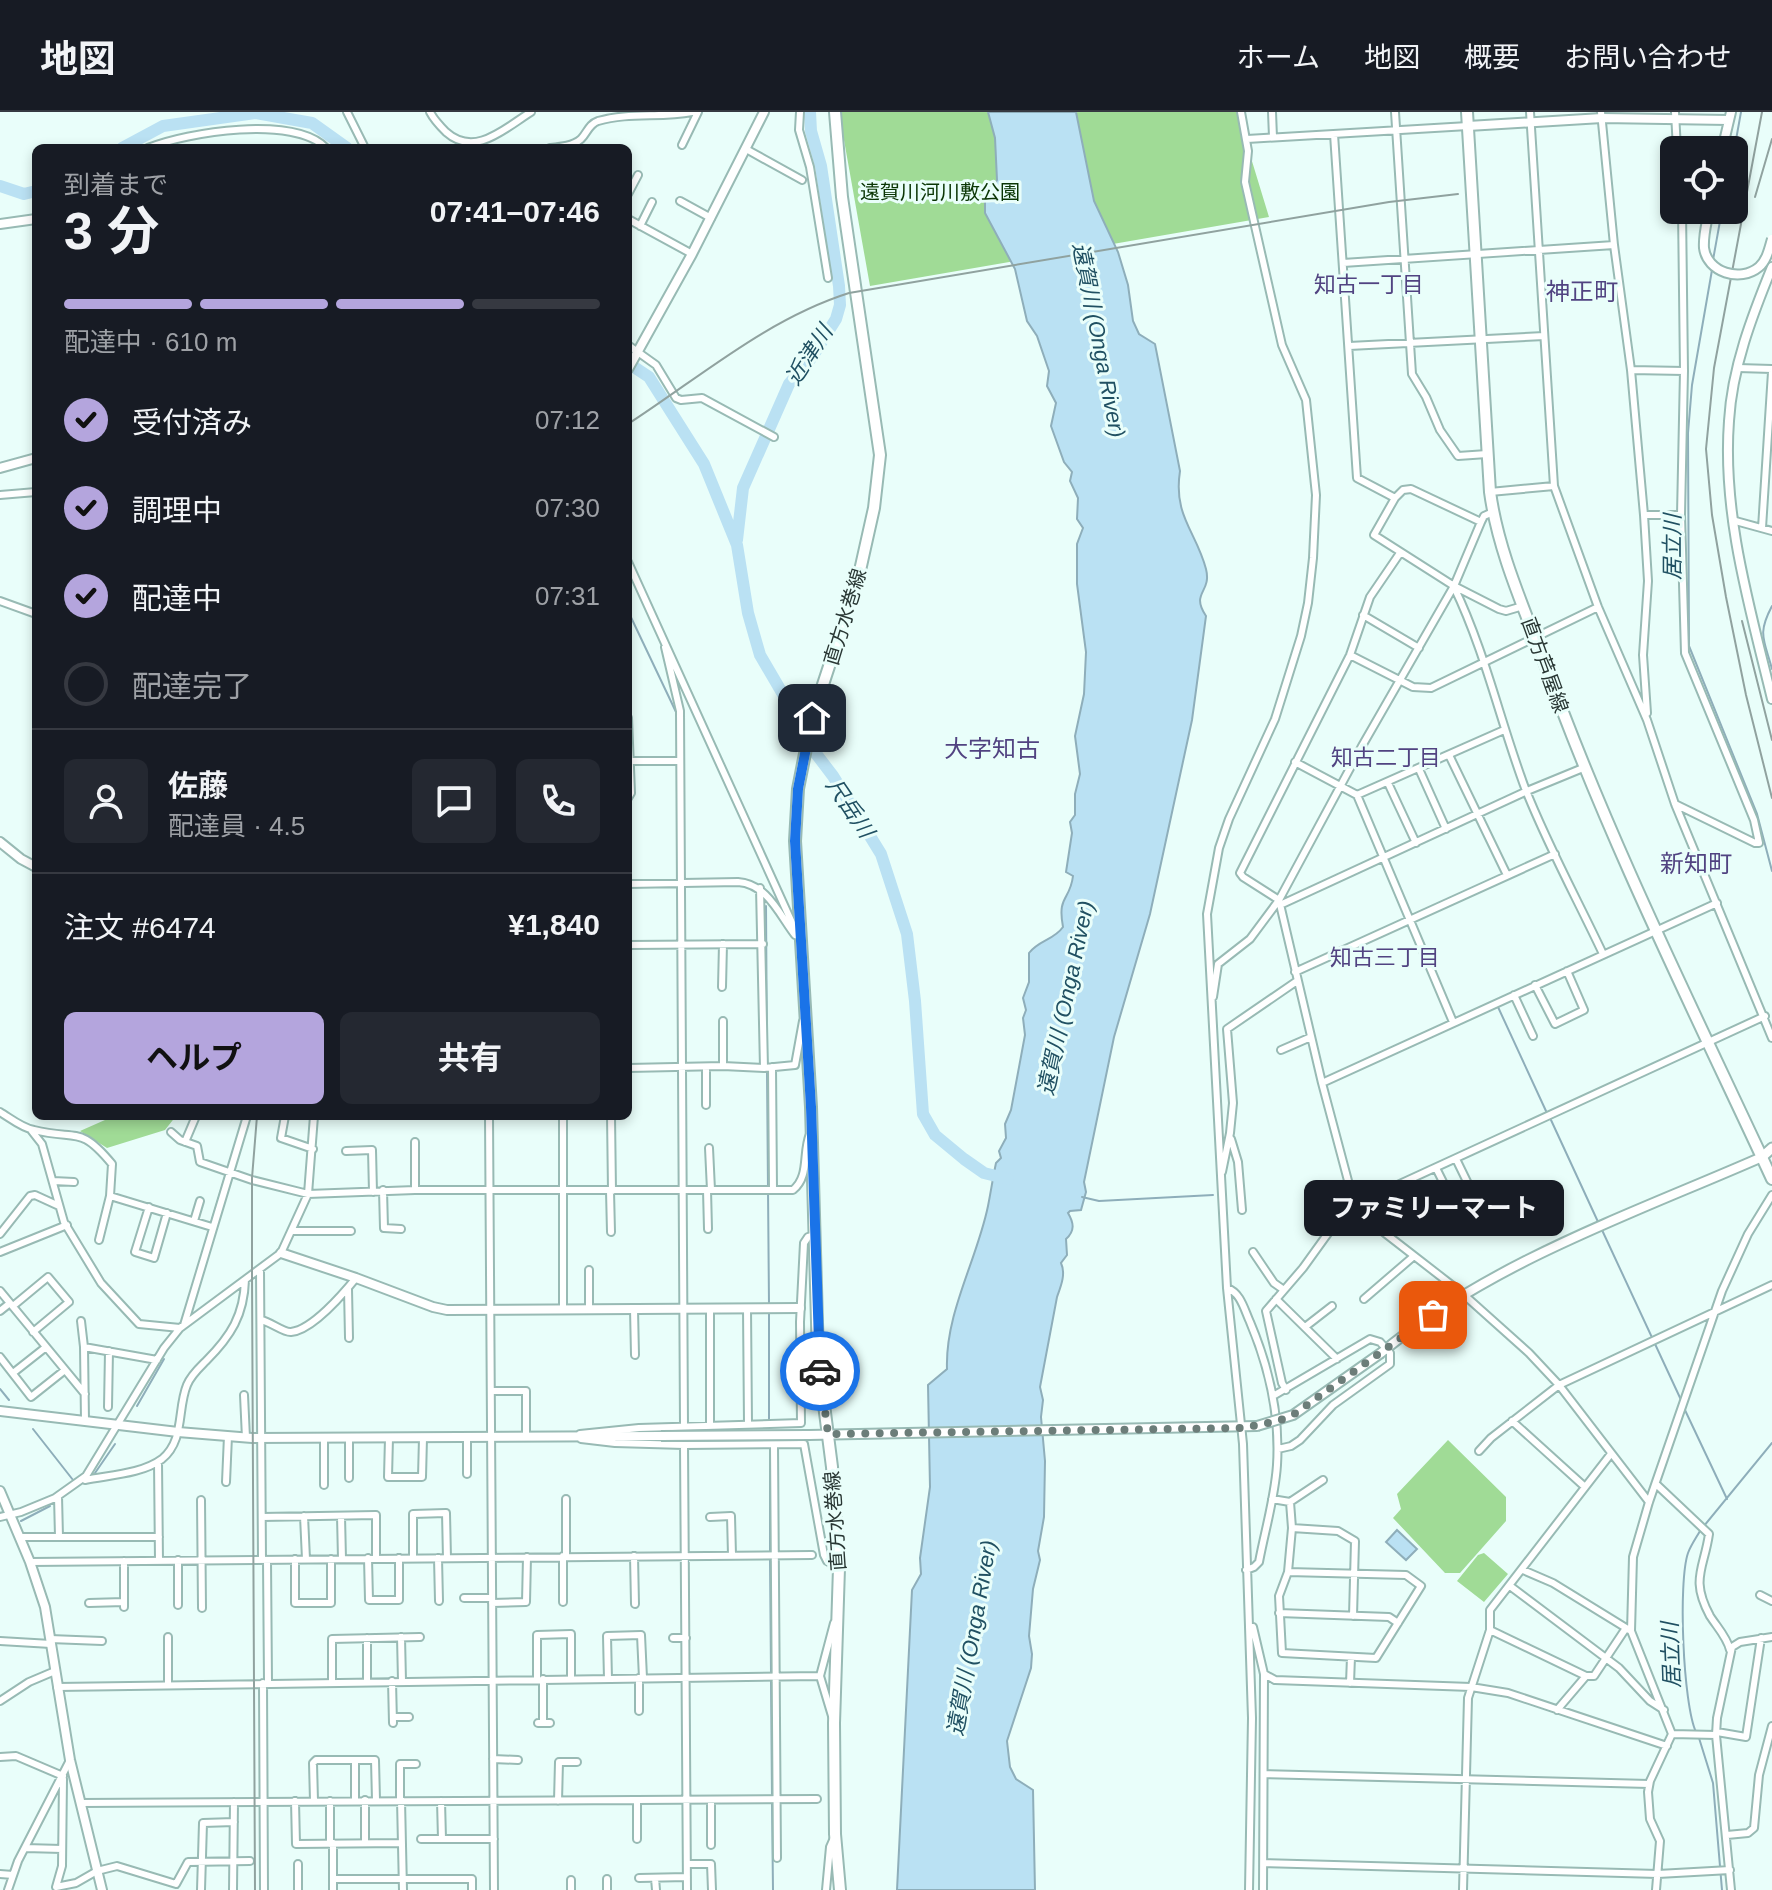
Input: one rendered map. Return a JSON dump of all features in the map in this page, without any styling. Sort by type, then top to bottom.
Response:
[{"type":"main road","name":"直方水巻線","points":[[835,112],[842,197],[880,455],[874,508],[859,575],[812,718],[798,789],[795,841],[812,1131],[818,1358],[832,1434],[839,1568],[834,1723],[835,1834],[840,1890]]},
{"type":"main road","name":"直方芦屋線","points":[[1467,112],[1493,512],[1523,606],[1583,768],[1772,1179]]},
{"type":"main road","points":[[1762,1157],[1772,1148]]},
{"type":"street","points":[[347,112],[359,144]]},
{"type":"street","points":[[430,112],[452,137],[469,144],[483,141],[531,112]]},
{"type":"street","points":[[572,144],[581,139],[594,122],[627,113],[695,112],[682,145]]},
{"type":"street","points":[[632,362],[711,218],[764,112]]},
{"type":"street","points":[[800,112],[799,130],[810,167],[828,278]]},
{"type":"street","points":[[1241,112],[1247,139],[1245,182],[1282,345],[1306,400],[1316,495],[1311,573],[1301,636],[1275,719],[1229,819],[1207,914],[1227,1288],[1242,1428],[1252,1718],[1249,1890]]},
{"type":"street","points":[[1272,112],[1273,137]]},
{"type":"street","points":[[1395,112],[1412,374],[1458,456],[1487,454]]},
{"type":"street","points":[[1247,139],[1468,126],[1530,117],[1602,115],[1730,116],[1725,136]]},
{"type":"street","points":[[1602,115],[1644,515],[1648,581],[1643,655],[1647,720]]},
{"type":"street","points":[[1675,115],[1676,136]]},
{"type":"street","points":[[1530,117],[1554,486],[1598,607],[1647,720],[1675,804],[1772,1038]]},
{"type":"street","points":[[164,144],[208,133],[244,129],[308,134],[321,144]]},
{"type":"street","points":[[1334,134],[1357,478],[1395,498]]},
{"type":"street","points":[[746,149],[802,180]]},
{"type":"street","points":[[632,186],[638,175]]},
{"type":"street","points":[[680,201],[711,218]]},
{"type":"street","points":[[640,226],[652,202]]},
{"type":"street","points":[[0,224],[32,220]]},
{"type":"street","points":[[632,221],[692,254]]},
{"type":"street","points":[[1675,804],[1759,843],[1754,820],[1685,653],[1681,515],[1684,371],[1682,224]]},
{"type":"street","points":[[1706,224],[1704,250],[1709,261],[1719,270],[1732,274],[1751,272],[1766,258],[1772,239]]},
{"type":"street","points":[[1343,263],[1614,245]]},
{"type":"street","points":[[1772,267],[1738,368],[1729,422],[1732,520],[1772,699]]},
{"type":"street","points":[[1349,346],[1544,336]]},
{"type":"street","points":[[632,347],[656,365],[676,398],[702,398],[774,437]]},
{"type":"street","points":[[1738,368],[1772,371],[1762,528]]},
{"type":"street","points":[[1631,370],[1684,371]]},
{"type":"street","points":[[0,468],[32,459]]},
{"type":"street","points":[[1490,492],[1554,486]]},
{"type":"street","points":[[1481,522],[1411,489],[1403,490],[1395,498],[1374,535],[1454,586],[1503,610],[1523,606]]},
{"type":"street","points":[[0,495],[32,492]]},
{"type":"street","points":[[1210,1005],[1218,964],[1256,932],[1279,903],[1399,680],[1454,586],[1484,516],[1493,512]]},
{"type":"street","points":[[1644,515],[1681,515]]},
{"type":"street","points":[[1732,520],[1772,531]]},
{"type":"street","points":[[1400,553],[1382,576],[1363,615],[1350,655],[1240,873],[1279,903],[1353,1203],[1377,1227],[1462,1293],[1529,1353],[1559,1385],[1649,1502]]},
{"type":"street","points":[[632,571],[800,941]]},
{"type":"street","points":[[1454,586],[1485,663],[1504,730],[1527,791],[1603,954]]},
{"type":"street","points":[[0,601],[32,613]]},
{"type":"street","points":[[1350,655],[1424,689],[1485,663],[1598,607]]},
{"type":"street","points":[[1363,615],[1419,648]]},
{"type":"street","points":[[665,647],[680,711],[687,1426]]},
{"type":"street","points":[[1357,795],[1504,730]]},
{"type":"street","points":[[1449,755],[1507,875]]},
{"type":"street","points":[[632,761],[679,761]]},
{"type":"street","points":[[1295,762],[1357,795],[1453,1022]]},
{"type":"street","points":[[1279,903],[1583,768]]},
{"type":"street","points":[[1419,769],[1446,829]]},
{"type":"street","points":[[1388,783],[1416,843]]},
{"type":"street","points":[[0,842],[32,865]]},
{"type":"street","points":[[1295,972],[1555,854]]},
{"type":"street","points":[[632,884],[738,882],[760,888],[800,941]]},
{"type":"street","points":[[760,888],[770,1190]]},
{"type":"street","points":[[1322,1083],[1717,903]]},
{"type":"street","points":[[722,987],[723,944]]},
{"type":"street","points":[[632,945],[763,944]]},
{"type":"street","points":[[1535,985],[1555,1024],[1584,1010],[1567,971]]},
{"type":"street","points":[[1220,1178],[1233,1103],[1227,1029],[1297,981]]},
{"type":"street","points":[[1514,995],[1533,1036]]},
{"type":"street","points":[[632,1068],[795,1065],[806,1011]]},
{"type":"street","points":[[1286,1390],[1266,1311],[1353,1203],[1456,1159],[1765,1016]]},
{"type":"street","points":[[723,1021],[723,1066]]},
{"type":"street","points":[[1281,1050],[1311,1037]]},
{"type":"street","points":[[706,1067],[706,1105]]},
{"type":"street","points":[[0,1112],[31,1130],[42,1144],[67,1225],[101,1283],[135,1322],[182,1327]]},
{"type":"street","points":[[185,1142],[194,1120]]},
{"type":"street","points":[[182,1327],[246,1120]]},
{"type":"street","points":[[284,1120],[281,1138],[313,1149]]},
{"type":"street","points":[[0,1517],[58,1496],[81,1480],[96,1463],[157,1360],[182,1327],[281,1253],[308,1194],[314,1120]]},
{"type":"street","points":[[489,1120],[494,1890]]},
{"type":"street","points":[[563,1120],[563,1309]]},
{"type":"street","points":[[611,1120],[611,1232]]},
{"type":"street","points":[[31,1130],[80,1135],[93,1142],[112,1164],[110,1196],[99,1240]]},
{"type":"street","points":[[171,1132],[197,1146],[200,1162],[308,1194],[383,1190],[793,1190],[802,1182],[806,1144],[812,1131]]},
{"type":"street","points":[[1229,1137],[1238,1162],[1242,1210]]},
{"type":"street","points":[[415,1142],[415,1190]]},
{"type":"street","points":[[708,1229],[709,1148]]},
{"type":"street","points":[[346,1151],[372,1150],[373,1192]]},
{"type":"street","points":[[0,1411],[246,1438],[324,1439],[809,1435],[1257,1426],[1293,1415],[1462,1293],[1762,1157]]},
{"type":"street","points":[[1456,1159],[1475,1198]]},
{"type":"street","points":[[1436,1168],[1454,1204]]},
{"type":"street","points":[[53,1181],[74,1182]]},
{"type":"street","points":[[1405,1182],[1424,1222]]},
{"type":"street","points":[[383,1190],[384,1228],[401,1229]]},
{"type":"street","points":[[0,1234],[30,1196],[35,1195],[59,1206]]},
{"type":"street","points":[[1656,1890],[1660,1841],[1650,1819],[1649,1784],[1672,1734],[1628,1630],[1633,1557],[1714,1312],[1739,1252],[1772,1195]]},
{"type":"street","points":[[110,1196],[212,1227]]},
{"type":"street","points":[[194,1221],[200,1201]]},
{"type":"street","points":[[149,1207],[135,1252],[154,1258],[167,1213]]},
{"type":"street","points":[[0,1252],[67,1225]]},
{"type":"street","points":[[293,1231],[351,1231]]},
{"type":"street","points":[[569,1436],[592,1431],[801,1423],[800,1308],[804,1243],[808,1237],[816,1235]]},
{"type":"street","points":[[1253,1252],[1274,1283],[1284,1290]]},
{"type":"street","points":[[281,1253],[433,1307],[800,1308]]},
{"type":"street","points":[[1364,1299],[1414,1256]]},
{"type":"street","points":[[260,1269],[266,1683],[264,1890]]},
{"type":"street","points":[[589,1270],[589,1309]]},
{"type":"street","points":[[0,1311],[48,1277],[69,1302],[33,1332]]},
{"type":"street","points":[[261,1320],[293,1332],[328,1310],[356,1278]]},
{"type":"street","points":[[81,1480],[132,1471],[158,1462],[174,1445],[189,1380],[238,1321],[244,1305],[245,1280]]},
{"type":"street","points":[[1479,1451],[1559,1385],[1770,1286],[1772,1297]]},
{"type":"street","points":[[348,1287],[349,1338]]},
{"type":"street","points":[[1227,1288],[1238,1295],[1257,1339],[1273,1396],[1278,1449],[1259,1562],[1246,1570]]},
{"type":"street","points":[[0,1291],[85,1394]]},
{"type":"street","points":[[1276,1299],[1337,1359]]},
{"type":"street","points":[[1305,1327],[1332,1306]]},
{"type":"street","points":[[747,1308],[748,1424]]},
{"type":"street","points":[[634,1309],[635,1355]]},
{"type":"street","points":[[710,1310],[710,1426]]},
{"type":"street","points":[[81,1321],[85,1421]]},
{"type":"street","points":[[1273,1396],[1370,1339],[1380,1342],[1384,1351],[1390,1353],[1390,1364],[1333,1405],[1300,1440],[1278,1449]]},
{"type":"street","points":[[13,1373],[46,1347]]},
{"type":"street","points":[[84,1347],[157,1360]]},
{"type":"street","points":[[108,1407],[109,1351]]},
{"type":"street","points":[[0,1357],[31,1397],[65,1370]]},
{"type":"street","points":[[491,1391],[526,1391],[526,1437]]},
{"type":"street","points":[[244,1395],[246,1438]]},
{"type":"street","points":[[1512,1421],[1585,1487]]},
{"type":"street","points":[[226,1482],[228,1436]]},
{"type":"street","points":[[569,1436],[615,1443],[804,1444],[824,1555],[827,1561],[839,1568]]},
{"type":"street","points":[[389,1438],[388,1477],[422,1477],[423,1438]]},
{"type":"street","points":[[467,1438],[467,1474]]},
{"type":"street","points":[[324,1439],[324,1485]]},
{"type":"street","points":[[349,1439],[349,1478]]},
{"type":"street","points":[[687,1445],[687,1890]]},
{"type":"street","points":[[771,1446],[777,1858]]},
{"type":"street","points":[[1463,1890],[1471,1687],[1490,1630],[1490,1610],[1610,1455]]},
{"type":"street","points":[[158,1462],[159,1561]]},
{"type":"street","points":[[1272,1499],[1290,1502],[1323,1480]]},
{"type":"street","points":[[1656,1484],[1678,1502],[1709,1536],[1699,1570],[1699,1585],[1705,1605],[1730,1650]]},
{"type":"street","points":[[0,1491],[30,1562],[49,1621],[70,1760],[102,1890]]},
{"type":"street","points":[[58,1496],[59,1537]]},
{"type":"street","points":[[563,1602],[566,1499]]},
{"type":"street","points":[[201,1500],[202,1608]]},
{"type":"street","points":[[1288,1572],[1406,1575],[1421,1586],[1376,1658],[1282,1653],[1279,1596],[1288,1572],[1292,1528],[1290,1502]]},
{"type":"street","points":[[413,1558],[413,1514],[446,1513],[439,1601]]},
{"type":"street","points":[[262,1517],[376,1515],[369,1600],[399,1600],[399,1558]]},
{"type":"street","points":[[304,1516],[306,1559]]},
{"type":"street","points":[[341,1516],[342,1559]]},
{"type":"street","points":[[710,1517],[731,1516],[732,1555]]},
{"type":"street","points":[[1292,1528],[1338,1531],[1355,1541],[1353,1616]]},
{"type":"street","points":[[20,1537],[159,1537]]},
{"type":"street","points":[[30,1562],[812,1555]]},
{"type":"street","points":[[634,1556],[635,1604]]},
{"type":"street","points":[[464,1598],[526,1602],[527,1557]]},
{"type":"street","points":[[295,1559],[295,1603],[331,1603],[331,1559]]},
{"type":"street","points":[[178,1560],[178,1605]]},
{"type":"street","points":[[89,1603],[124,1604],[124,1561]]},
{"type":"street","points":[[1523,1570],[1553,1583],[1628,1630]]},
{"type":"street","points":[[1510,1586],[1619,1668],[1650,1701],[1664,1710]]},
{"type":"street","points":[[1760,1595],[1772,1601]]},
{"type":"street","points":[[1249,1611],[1264,1674],[1263,1890]]},
{"type":"street","points":[[834,1723],[820,1676],[837,1612]]},
{"type":"street","points":[[1279,1613],[1389,1617],[1398,1623]]},
{"type":"street","points":[[1490,1630],[1586,1676],[1594,1676],[1628,1630]]},
{"type":"street","points":[[543,1723],[537,1635],[571,1634],[571,1679]]},
{"type":"street","points":[[608,1679],[607,1636],[641,1635],[639,1711]]},
{"type":"street","points":[[168,1637],[168,1684]]},
{"type":"street","points":[[401,1637],[402,1681]]},
{"type":"street","points":[[332,1682],[332,1639],[420,1637]]},
{"type":"street","points":[[1731,1890],[1716,1734],[1730,1650],[1734,1644],[1772,1637]]},
{"type":"street","points":[[367,1638],[367,1681]]},
{"type":"street","points":[[673,1638],[686,1638]]},
{"type":"street","points":[[1672,1734],[1746,1737],[1761,1638]]},
{"type":"street","points":[[0,1641],[102,1641]]},
{"type":"street","points":[[1350,1683],[1351,1657]]},
{"type":"street","points":[[0,1701],[29,1682],[55,1671]]},
{"type":"street","points":[[1264,1674],[1275,1680],[1471,1687],[1508,1693],[1667,1746]]},
{"type":"street","points":[[57,1687],[820,1676]]},
{"type":"street","points":[[1557,1710],[1586,1676]]},
{"type":"street","points":[[392,1681],[393,1720],[409,1717]]},
{"type":"street","points":[[1727,1835],[1748,1833],[1754,1828],[1759,1775],[1772,1726]]},
{"type":"street","points":[[0,1757],[16,1756],[63,1776]]},
{"type":"street","points":[[493,1759],[518,1760]]},
{"type":"street","points":[[8,1890],[25,1848],[70,1760]]},
{"type":"street","points":[[314,1801],[313,1763],[316,1760],[375,1760],[376,1800]]},
{"type":"street","points":[[355,1760],[355,1800]]},
{"type":"street","points":[[558,1801],[559,1762],[577,1762]]},
{"type":"street","points":[[403,1890],[400,1764],[416,1764]]},
{"type":"street","points":[[1264,1774],[1649,1784]]},
{"type":"street","points":[[63,1776],[62,1866],[55,1888],[77,1887],[97,1871],[117,1866],[171,1886],[176,1884],[188,1862],[250,1861]]},
{"type":"street","points":[[80,1803],[817,1799]]},
{"type":"street","points":[[365,1800],[365,1843]]},
{"type":"street","points":[[637,1800],[637,1839]]},
{"type":"street","points":[[295,1801],[296,1844],[402,1843]]},
{"type":"street","points":[[330,1801],[333,1890]]},
{"type":"street","points":[[441,1801],[442,1839]]},
{"type":"street","points":[[711,1801],[711,1845]]},
{"type":"street","points":[[233,1890],[234,1802]]},
{"type":"street","points":[[201,1890],[203,1823],[234,1822]]},
{"type":"street","points":[[826,1890],[830,1847],[835,1834]]},
{"type":"street","points":[[421,1839],[494,1839]]},
{"type":"street","points":[[25,1848],[62,1849]]},
{"type":"street","points":[[1264,1863],[1658,1874],[1728,1870]]},
{"type":"street","points":[[298,1864],[298,1890]]},
{"type":"street","points":[[689,1864],[711,1864],[712,1890]]},
{"type":"street","points":[[0,1874],[13,1875]]},
{"type":"street","points":[[639,1878],[687,1877]]},
{"type":"street","points":[[655,1878],[656,1890]]},
{"type":"street","points":[[333,1879],[472,1879],[472,1890]]},
{"type":"street","points":[[368,1879],[368,1890]]},
{"type":"street","points":[[438,1879],[438,1890]]},
{"type":"street","points":[[607,1879],[607,1890]]},
{"type":"street","points":[[571,1880],[571,1890]]},
{"type":"green space","name":"遠賀川河川敷公園","points":[[839,112],[1237,112],[1269,217],[870,286]]},
{"type":"green space","points":[[105,1120],[173,1120],[165,1130],[107,1148],[80,1131]]},
{"type":"green space","points":[[1448,1440],[1506,1497],[1506,1521],[1460,1573],[1445,1573],[1393,1518],[1401,1509],[1397,1494]]},
{"type":"green space","points":[[1484,1553],[1508,1574],[1484,1602],[1457,1581],[1478,1555]]},
{"type":"water","name":"遠賀川 (Onga River)","points":[[988,112],[1076,112],[1094,201],[1118,252],[1128,285],[1133,321],[1139,334],[1155,344],[1180,471],[1180,500],[1206,569],[1206,583],[1200,602],[1206,616],[1192,720],[1150,914],[1114,1037],[1084,1182],[1086,1192],[1081,1210],[1068,1213],[1072,1230],[1066,1239],[1067,1255],[1061,1263],[1062,1280],[1040,1387],[1045,1461],[1044,1517],[1038,1551],[1040,1560],[1033,1589],[1029,1636],[1031,1668],[1007,1741],[1010,1767],[1016,1779],[1033,1790],[1035,1890],[897,1890],[912,1590],[921,1574],[920,1558],[930,1487],[928,1385],[947,1369],[956,1307],[983,1226],[996,1163],[1001,1158],[999,1151],[1006,1138],[1005,1124],[1011,1110],[1025,1035],[1023,998],[1029,982],[1029,953],[1063,927],[1063,903],[1073,876],[1066,872],[1072,833],[1070,822],[1075,815],[1075,794],[1080,774],[1075,736],[1084,694],[1086,652],[1077,584],[1077,544],[1083,528],[1077,519],[1078,498],[1070,481],[1072,472],[1064,462],[1051,426],[1056,403],[1047,386],[1049,371],[1037,336],[1027,321],[1015,269],[985,213],[985,202],[997,180],[995,138]]},
{"type":"water","points":[[1397,1530],[1417,1549],[1406,1560],[1386,1542]]},
{"type":"waterway","name":"近津川","points":[[737,540],[743,488],[789,384],[812,357],[836,319],[840,305],[821,166],[811,131],[810,112]]},
{"type":"waterway","name":"居立川","points":[[1737,136],[1741,112]]},
{"type":"waterway","name":"尺岳川","points":[[129,144],[163,126],[256,113],[312,123],[341,144]]},
{"type":"waterway","name":"尺岳川","points":[[0,186],[24,194],[32,192]]},
{"type":"waterway","name":"居立川","points":[[1713,260],[1719,224]]},
{"type":"waterway","name":"居立川","points":[[1712,270],[1692,385],[1688,433],[1689,646],[1757,814],[1772,871]]},
{"type":"waterway","name":"尺岳川","points":[[632,366],[649,377],[704,464],[737,545],[748,613],[760,655],[784,696],[801,734],[833,776],[881,854],[907,934],[923,1114],[935,1135],[964,1159],[984,1173],[1008,1179]]},
{"type":"waterway","points":[[1772,606],[1763,630],[1772,669]]},
{"type":"waterway","points":[[632,619],[676,712]]},
{"type":"waterway","points":[[766,906],[767,1065]]},
{"type":"waterway","points":[[1498,1007],[1546,1111]]},
{"type":"waterway","points":[[767,1071],[769,1305]]},
{"type":"waterway","points":[[1551,1120],[1599,1224]]},
{"type":"waterway","points":[[211,1223],[225,1177]]},
{"type":"waterway","points":[[1082,1197],[1099,1201],[1213,1195]]},
{"type":"waterway","points":[[1602,1230],[1682,1402]]},
{"type":"waterway","points":[[196,1275],[209,1231]]},
{"type":"waterway","points":[[769,1311],[769,1421]]},
{"type":"waterway","points":[[687,1341],[687,1434]]},
{"type":"waterway","points":[[137,1406],[164,1359]]},
{"type":"waterway","points":[[0,1389],[9,1400]]},
{"type":"waterway","points":[[1684,1408],[1727,1499]]},
{"type":"waterway","points":[[33,1429],[73,1480]]},
{"type":"waterway","name":"居立川","points":[[1704,1526],[1772,1443]]},
{"type":"waterway","points":[[95,1473],[115,1444]]},
{"type":"waterway","points":[[770,1447],[770,1553]]},
{"type":"waterway","points":[[687,1449],[689,1674]]},
{"type":"waterway","points":[[21,1521],[50,1506]]},
{"type":"waterway","name":"居立川","points":[[1696,1732],[1685,1671],[1683,1589],[1688,1553],[1700,1531]]},
{"type":"waterway","points":[[770,1559],[771,1673]]},
{"type":"waterway","points":[[771,1679],[772,1797]]},
{"type":"waterway","points":[[689,1681],[690,1890]]},
{"type":"waterway","name":"居立川","points":[[1699,1738],[1713,1783],[1722,1890]]},
{"type":"waterway","points":[[772,1803],[773,1890]]},
{"type":"tram line","points":[[632,421],[762,334],[819,304],[849,293],[1389,202],[1458,194]]},
{"type":"tram line","points":[[255,1890],[252,1178],[257,1120]]},
{"type":"railway","points":[[1762,112],[1714,368],[1706,449],[1712,515],[1726,597],[1772,798]]},
{"type":"railway","points":[[1755,197],[1772,139]]},
{"type":"railway","points":[[1742,621],[1772,740]]},
{"type":"way so far","points":[[820,1371],[828,1434],[1242,1428],[1293,1415],[1433,1315]]},
{"type":"place","name":"ファミリーマート","points":[[1433,1315]]},
{"type":"district","name":"知古一丁目","points":[[1369,284]]},
{"type":"district","name":"神正町","points":[[1582,291]]},
{"type":"district","name":"大字知古","points":[[992,748]]},
{"type":"district","name":"知古二丁目","points":[[1386,757]]},
{"type":"district","name":"新知町","points":[[1696,863]]},
{"type":"district","name":"知古三丁目","points":[[1385,957]]},
{"type":"route","points":[[812,718],[798,789],[795,841],[811,1107],[820,1371]]}]
